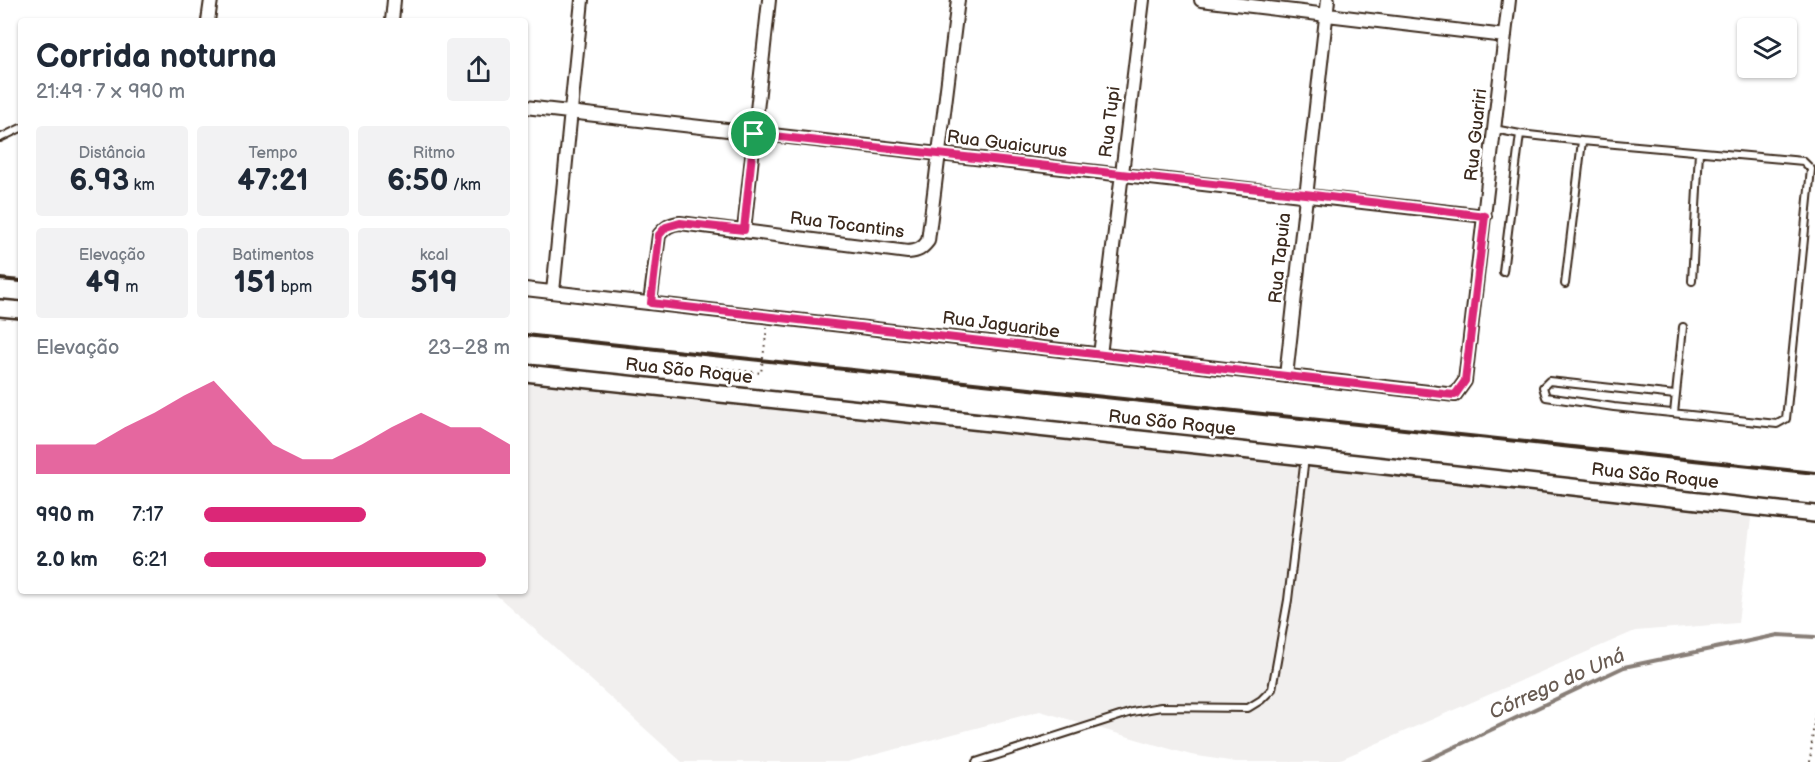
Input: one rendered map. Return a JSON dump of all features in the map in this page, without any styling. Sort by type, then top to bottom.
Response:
[{"type":"street","points":[[208,18],[211,0]]},
{"type":"street","points":[[392,18],[394,0]]},
{"type":"street","points":[[553,292],[582,0]]},
{"type":"street","points":[[744,230],[769,0]]},
{"type":"street","name":"Rua Tocantins","points":[[651,303],[659,235],[666,227],[680,223],[908,252],[918,251],[928,241],[958,0]]},
{"type":"street","name":"Rua Tupi","points":[[1100,355],[1143,0]]},
{"type":"street","points":[[1201,0],[1505,36]]},
{"type":"street","name":"Rua Tapuia","points":[[1286,376],[1328,0]]},
{"type":"street","name":"Rua Guariri","points":[[1465,381],[1509,0]]},
{"type":"street","name":"Rua Guaicurus","points":[[528,107],[1485,216]]},
{"type":"street","name":"Rua Jaguaribe","points":[[528,289],[1455,395],[1465,381]]},
{"type":"street","points":[[0,308],[18,310]]},
{"type":"street","name":"Rua São Roque","points":[[528,373],[1815,514]]},
{"type":"lane","points":[[0,138],[18,129]]},
{"type":"lane","points":[[1494,129],[1582,141],[1803,161],[1812,169],[1786,419],[1778,424],[1546,397],[1544,387],[1549,381],[1676,395]]},
{"type":"lane","points":[[1503,272],[1520,134]]},
{"type":"lane","points":[[1565,284],[1582,141]]},
{"type":"lane","points":[[1692,281],[1699,152]]},
{"type":"lane","points":[[1674,413],[1683,327]]},
{"type":"lane","points":[[976,762],[1132,712],[1161,707],[1248,708],[1261,700],[1272,689],[1288,600],[1305,457]]},
{"type":"path","points":[[713,382],[715,367],[761,373],[766,330]]},
{"type":"path","points":[[1810,762],[1815,711]]},
{"type":"shaded area","points":[[528,376],[1752,511],[1738,623],[1635,631],[1334,762],[1236,762],[1191,755],[1040,711],[847,762],[682,762],[495,594],[528,594]]},
{"type":"waterway","name":"Córrego do Uná","points":[[1423,762],[1624,667],[1778,635],[1815,637]]},
{"type":"railway","points":[[0,279],[18,281]]},
{"type":"railway","points":[[528,335],[1815,473]]},
{"type":"route","points":[[754,134],[1485,216],[1465,381],[1455,395],[1443,394],[651,303],[659,235],[666,227],[680,223],[744,230],[754,134]]}]
